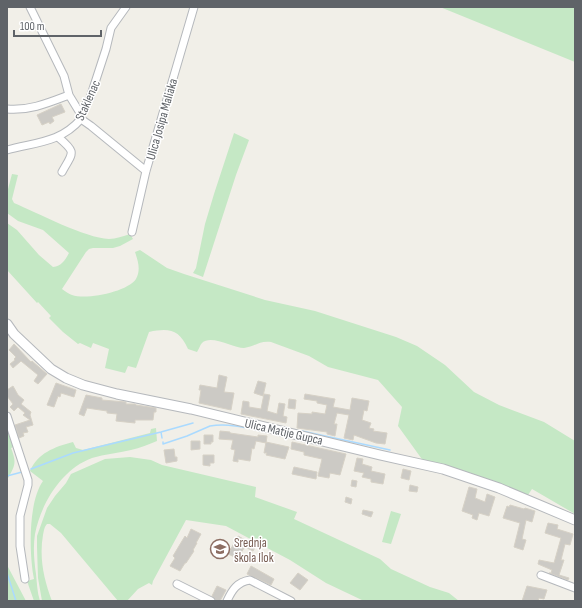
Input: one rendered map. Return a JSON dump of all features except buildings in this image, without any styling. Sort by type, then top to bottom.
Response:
[{"type":"street","points":[[30,7],[64,76],[69,95],[80,116],[146,171]]},
{"type":"street","name":"Staklenac","points":[[7,150],[58,138],[75,125],[90,98],[106,49],[111,28],[126,7]]},
{"type":"street","name":"Ulica Josipa Maliaka","points":[[132,232],[146,171],[194,7]]},
{"type":"street","points":[[7,109],[20,110],[32,108],[69,95]]},
{"type":"street","points":[[58,138],[72,149],[72,154],[62,172]]},
{"type":"street","name":"Ulica Matije Gupca","points":[[7,324],[14,334],[51,369],[66,378],[83,385],[117,394],[191,408],[380,455],[443,469],[499,488],[575,520]]},
{"type":"street","points":[[7,416],[28,480],[20,516],[20,546],[25,579]]},
{"type":"street","points":[[541,575],[575,588]]},
{"type":"street","points":[[227,601],[235,587],[242,581],[250,580],[291,601]]},
{"type":"street","points":[[177,584],[211,601]]},
{"type":"green space","points":[[440,7],[575,7],[575,62]]},
{"type":"green space","points":[[234,133],[249,140],[203,277],[193,273],[196,268],[205,224]]},
{"type":"green space","points":[[12,174],[18,175],[12,199],[14,203],[75,230],[99,238],[117,238],[130,234],[133,239],[113,248],[89,249],[62,289],[68,293],[79,296],[96,296],[116,291],[131,284],[138,276],[139,269],[135,252],[140,250],[167,268],[184,274],[265,300],[315,311],[396,337],[417,346],[445,365],[474,392],[499,405],[544,422],[575,441],[575,514],[532,489],[526,498],[424,462],[398,426],[402,407],[378,380],[328,367],[309,356],[271,342],[264,342],[244,348],[211,340],[201,344],[197,352],[188,349],[181,337],[173,332],[162,330],[149,332],[136,368],[128,366],[125,373],[105,368],[109,349],[93,343],[91,348],[80,343],[78,344],[49,318],[51,316],[7,270],[7,223],[17,230],[39,255],[53,267],[61,264],[69,253],[43,230],[18,221],[7,213],[7,193]]},
{"type":"green space","points":[[7,421],[16,446],[11,448],[14,457],[14,464],[7,480]]},
{"type":"green space","points":[[156,428],[157,441],[134,449],[102,455],[81,463],[71,470],[54,488],[42,511],[35,534],[34,559],[40,601],[34,601],[27,581],[34,579],[31,556],[32,515],[38,490],[43,481],[30,471],[33,465],[42,455],[66,444],[73,442],[76,448],[83,450],[150,433],[151,429]]},
{"type":"green space","points":[[130,457],[151,460],[162,465],[256,487],[255,497],[297,512],[294,519],[380,559],[391,569],[430,587],[449,593],[459,601],[364,601],[326,583],[290,560],[226,526],[186,520],[152,585],[149,583],[138,589],[127,601],[118,601],[61,533],[50,524],[47,524],[43,535],[42,560],[52,601],[42,601],[38,578],[37,536],[47,508],[71,474],[105,459]]},
{"type":"green space","points":[[391,511],[401,514],[391,544],[382,542]]},
{"type":"green space","points":[[7,565],[26,601],[7,601]]},
{"type":"waterway","points":[[31,469],[73,453],[193,423]]},
{"type":"waterway","points":[[163,442],[163,444],[210,426],[217,425],[238,426],[267,432]]},
{"type":"waterway","points":[[302,431],[390,450]]},
{"type":"waterway","points":[[161,432],[162,438]]},
{"type":"waterway","points":[[7,476],[22,472]]},
{"type":"waterway","points":[[7,573],[16,601]]},
{"type":"place","name":"Srednja škola Ilok","points":[[220,549]]}]
